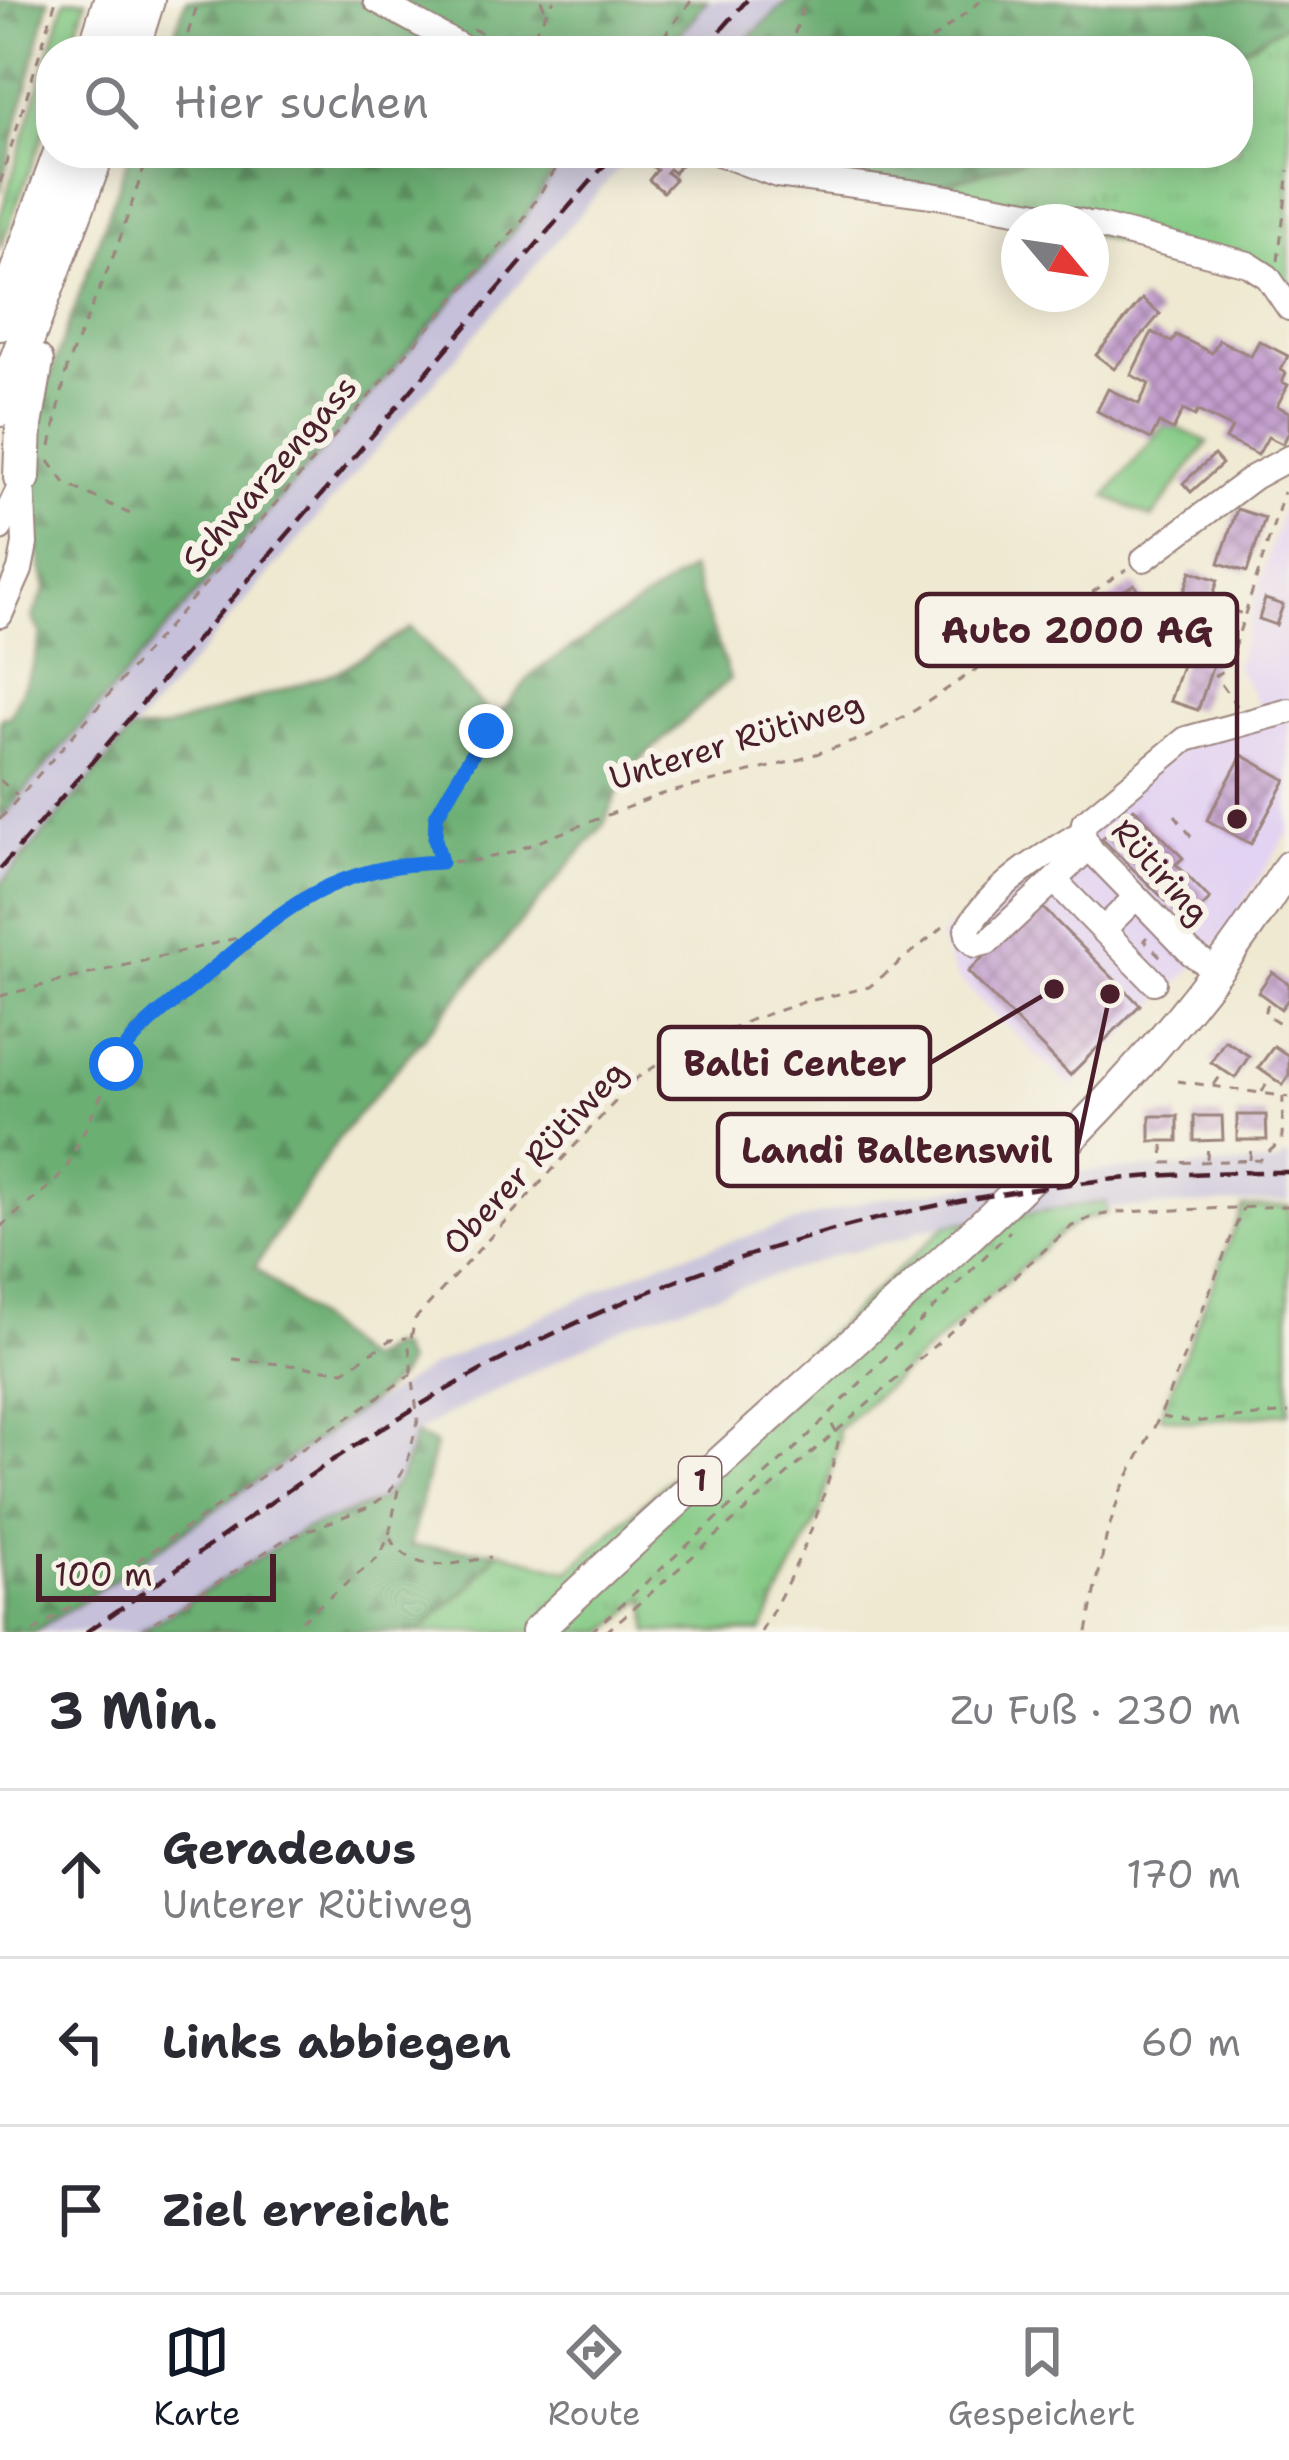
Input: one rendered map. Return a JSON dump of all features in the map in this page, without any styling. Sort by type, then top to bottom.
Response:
[{"type":"highway","points":[[101,36],[112,0]]},
{"type":"highway","points":[[135,36],[146,0]]},
{"type":"highway","points":[[0,322],[56,168]]},
{"type":"highway","points":[[0,408],[92,168]]},
{"type":"highway","points":[[21,481],[24,425],[45,296]]},
{"type":"main road","name":"1","points":[[536,1632],[1039,1172],[1132,1077],[1218,972],[1289,866]]},
{"type":"street","points":[[376,0],[442,36]]},
{"type":"street","points":[[758,168],[777,175],[1001,208]]},
{"type":"street","points":[[1109,228],[1235,259],[1258,269],[1283,297]]},
{"type":"street","points":[[1144,559],[1289,458]]},
{"type":"street","points":[[0,528],[21,481]]},
{"type":"street","points":[[0,615],[26,544],[21,481]]},
{"type":"street","name":"Rütiring","points":[[1218,972],[1191,953],[1136,897],[1087,841],[1084,823],[1186,739],[1289,711]]},
{"type":"street","points":[[1087,841],[1051,877],[1149,977]]},
{"type":"street","points":[[1102,930],[1136,897]]},
{"type":"path","points":[[45,36],[56,0]]},
{"type":"path","points":[[187,36],[199,0]]},
{"type":"path","points":[[541,0],[548,16]]},
{"type":"path","points":[[534,36],[554,0]]},
{"type":"path","points":[[664,36],[692,0]]},
{"type":"path","points":[[793,36],[809,0]]},
{"type":"path","points":[[936,36],[982,0]]},
{"type":"path","points":[[0,183],[36,65]]},
{"type":"path","points":[[0,152],[9,153]]},
{"type":"path","points":[[134,516],[65,483],[47,458],[68,363],[116,250],[144,168]]},
{"type":"path","name":"Schwarzengass","points":[[0,819],[522,221],[556,168]]},
{"type":"path","points":[[1283,297],[1281,219],[1289,170]]},
{"type":"path","points":[[1248,722],[1215,676],[1228,667],[1284,492]]},
{"type":"path","name":"Unterer Rütiweg","points":[[0,1227],[68,1165],[116,1064],[138,1032],[290,906],[380,867],[510,853],[659,795],[798,760],[870,736],[1144,559]]},
{"type":"path","points":[[1214,604],[1245,615]]},
{"type":"path","points":[[441,862],[436,816],[486,731],[488,715]]},
{"type":"path","points":[[0,780],[19,797]]},
{"type":"path","points":[[1175,815],[1194,840]]},
{"type":"path","name":"Oberer Rütiweg","points":[[409,1338],[420,1310],[514,1215],[637,1078],[674,1054],[750,1020],[869,988],[958,915]]},
{"type":"path","points":[[1149,977],[1161,957],[1144,940],[1162,923]]},
{"type":"path","points":[[0,996],[251,934]]},
{"type":"path","points":[[1268,1004],[1264,1013],[1289,1030]]},
{"type":"path","points":[[1213,1087],[1223,1072]]},
{"type":"path","points":[[1262,1094],[1269,1079]]},
{"type":"path","points":[[1163,1145],[1164,1162],[1260,1160],[1282,1140],[1286,1097],[1177,1081]]},
{"type":"path","points":[[1207,1161],[1208,1143]]},
{"type":"path","points":[[1250,1160],[1251,1145]]},
{"type":"path","points":[[1276,1147],[1289,1149]]},
{"type":"path","points":[[606,1632],[1062,1232],[1083,1220],[1119,1212],[1289,1206]]},
{"type":"path","points":[[1087,1632],[1121,1490],[1160,1416],[1243,1207]]},
{"type":"path","points":[[233,1359],[344,1371],[390,1340],[409,1338],[418,1420],[389,1536],[370,1568],[286,1632]]},
{"type":"path","points":[[33,1632],[414,1373]]},
{"type":"path","points":[[1160,1416],[1190,1422],[1289,1413]]},
{"type":"path","points":[[761,1632],[820,1514],[839,1440],[828,1417]]},
{"type":"path","points":[[139,1632],[303,1530],[371,1506],[400,1478]]},
{"type":"path","points":[[389,1536],[405,1557],[426,1566],[491,1557]]},
{"type":"shaded area","points":[[707,0],[789,0],[751,36],[679,36]]},
{"type":"shaded area","points":[[556,168],[619,168],[0,885],[0,819],[522,221]]},
{"type":"shaded area","points":[[1289,485],[1289,832],[1218,943],[1071,1088],[957,977],[939,937],[1058,839],[1182,749],[1260,707],[1236,666]]},
{"type":"shaded area","points":[[1289,1157],[1289,1201],[1106,1208],[1104,1202],[917,1230],[911,1236],[833,1256],[637,1321],[415,1434],[400,1478],[380,1501],[303,1530],[139,1632],[33,1632],[267,1471],[430,1367],[664,1261],[869,1200],[1069,1172],[1277,1163]]},
{"type":"green space","points":[[0,0],[49,0],[36,36],[0,192]]},
{"type":"green space","points":[[65,0],[86,0],[75,36],[54,36]]},
{"type":"green space","points":[[186,0],[707,0],[679,36],[173,36]]},
{"type":"green space","points":[[789,0],[1289,0],[1289,22],[1253,42],[1253,36],[751,36]]},
{"type":"green space","points":[[1289,22],[1289,287],[1276,287],[1268,277],[1109,239],[1109,204],[1001,204],[1001,213],[916,193],[995,168],[1253,168],[1253,43]]},
{"type":"green space","points":[[36,97],[36,154],[0,249],[0,217]]},
{"type":"green space","points":[[125,168],[556,168],[522,221],[0,819],[0,722],[3,716],[9,718],[33,665],[41,634],[32,618],[46,588],[34,533],[30,467],[46,388]]},
{"type":"green space","points":[[792,168],[995,168],[916,193]]},
{"type":"green space","points":[[1166,423],[1208,442],[1152,518],[1106,496]]},
{"type":"green space","points":[[691,569],[730,679],[626,773],[604,824],[340,1136],[255,1267],[365,1361],[397,1347],[406,1364],[397,1379],[368,1404],[78,1604],[33,1632],[0,1632],[0,885],[131,732],[162,729],[337,672],[411,628],[495,720],[533,673]]},
{"type":"green space","points":[[1105,1202],[1107,1213],[1062,1232],[837,1430],[839,1440],[820,1514],[761,1632],[649,1632],[646,1597],[606,1632],[416,1632],[473,1584],[498,1551],[569,1571],[947,1225]]},
{"type":"green space","points":[[1289,1206],[1289,1413],[1191,1422],[1160,1416],[1243,1207]]},
{"type":"green space","points":[[415,1434],[435,1444],[410,1546],[498,1551],[473,1584],[416,1632],[139,1632],[303,1530],[380,1501],[400,1478]]},
{"type":"building","points":[[678,168],[666,172],[675,179],[663,192],[649,180],[657,170]]},
{"type":"building","points":[[1142,299],[1160,314],[1114,369],[1096,355]]},
{"type":"building","points":[[1152,332],[1172,342],[1176,335],[1212,353],[1219,340],[1251,356],[1259,341],[1288,356],[1281,370],[1286,373],[1282,382],[1288,385],[1277,406],[1289,412],[1289,432],[1283,444],[1268,437],[1258,455],[1226,439],[1232,428],[1198,411],[1195,416],[1183,410],[1173,430],[1159,423],[1151,439],[1097,411],[1108,389],[1139,404],[1149,384],[1131,375]]},
{"type":"building","points":[[1214,455],[1222,464],[1191,492],[1183,483]]},
{"type":"building","points":[[1237,509],[1265,518],[1247,572],[1219,563]]},
{"type":"building","points":[[1191,571],[1218,580],[1201,634],[1173,625]]},
{"type":"building","points":[[1134,584],[1152,613],[1119,634],[1101,605]]},
{"type":"building","points":[[1265,599],[1283,605],[1276,625],[1259,619]]},
{"type":"building","points":[[1188,647],[1216,656],[1198,710],[1170,701]]},
{"type":"building","points":[[1242,755],[1286,780],[1251,844],[1207,820]]},
{"type":"building","points":[[1134,808],[1183,858],[1176,864],[1210,899],[1188,922],[1102,839]]},
{"type":"building","points":[[1038,903],[1140,1005],[1070,1075],[968,972]]},
{"type":"building","points":[[1272,972],[1289,984],[1289,998],[1281,1009],[1258,992]]},
{"type":"building","points":[[1225,1040],[1249,1056],[1235,1078],[1211,1062]]},
{"type":"building","points":[[1274,1046],[1289,1056],[1289,1075],[1283,1085],[1258,1068]]},
{"type":"building","points":[[1237,1115],[1266,1115],[1267,1140],[1237,1140]]},
{"type":"building","points":[[1150,1116],[1178,1116],[1178,1141],[1150,1141]]},
{"type":"building","points":[[1194,1116],[1222,1116],[1223,1140],[1194,1141]]},
{"type":"railway","points":[[716,36],[747,0]]},
{"type":"railway","points":[[0,869],[602,168]]},
{"type":"railway","points":[[86,1632],[387,1425],[531,1345],[633,1298],[738,1259],[845,1227],[954,1202],[1176,1175],[1289,1172]]},
{"type":"place","name":"Auto 2000 AG","points":[[1237,819]]},
{"type":"place","name":"Balti Center","points":[[1054,989]]},
{"type":"place","name":"Landi Baltenswil","points":[[1110,994]]},
{"type":"route","points":[[116,1064],[146,1023],[278,914],[324,887],[363,872],[441,862],[436,816],[486,731]]}]
